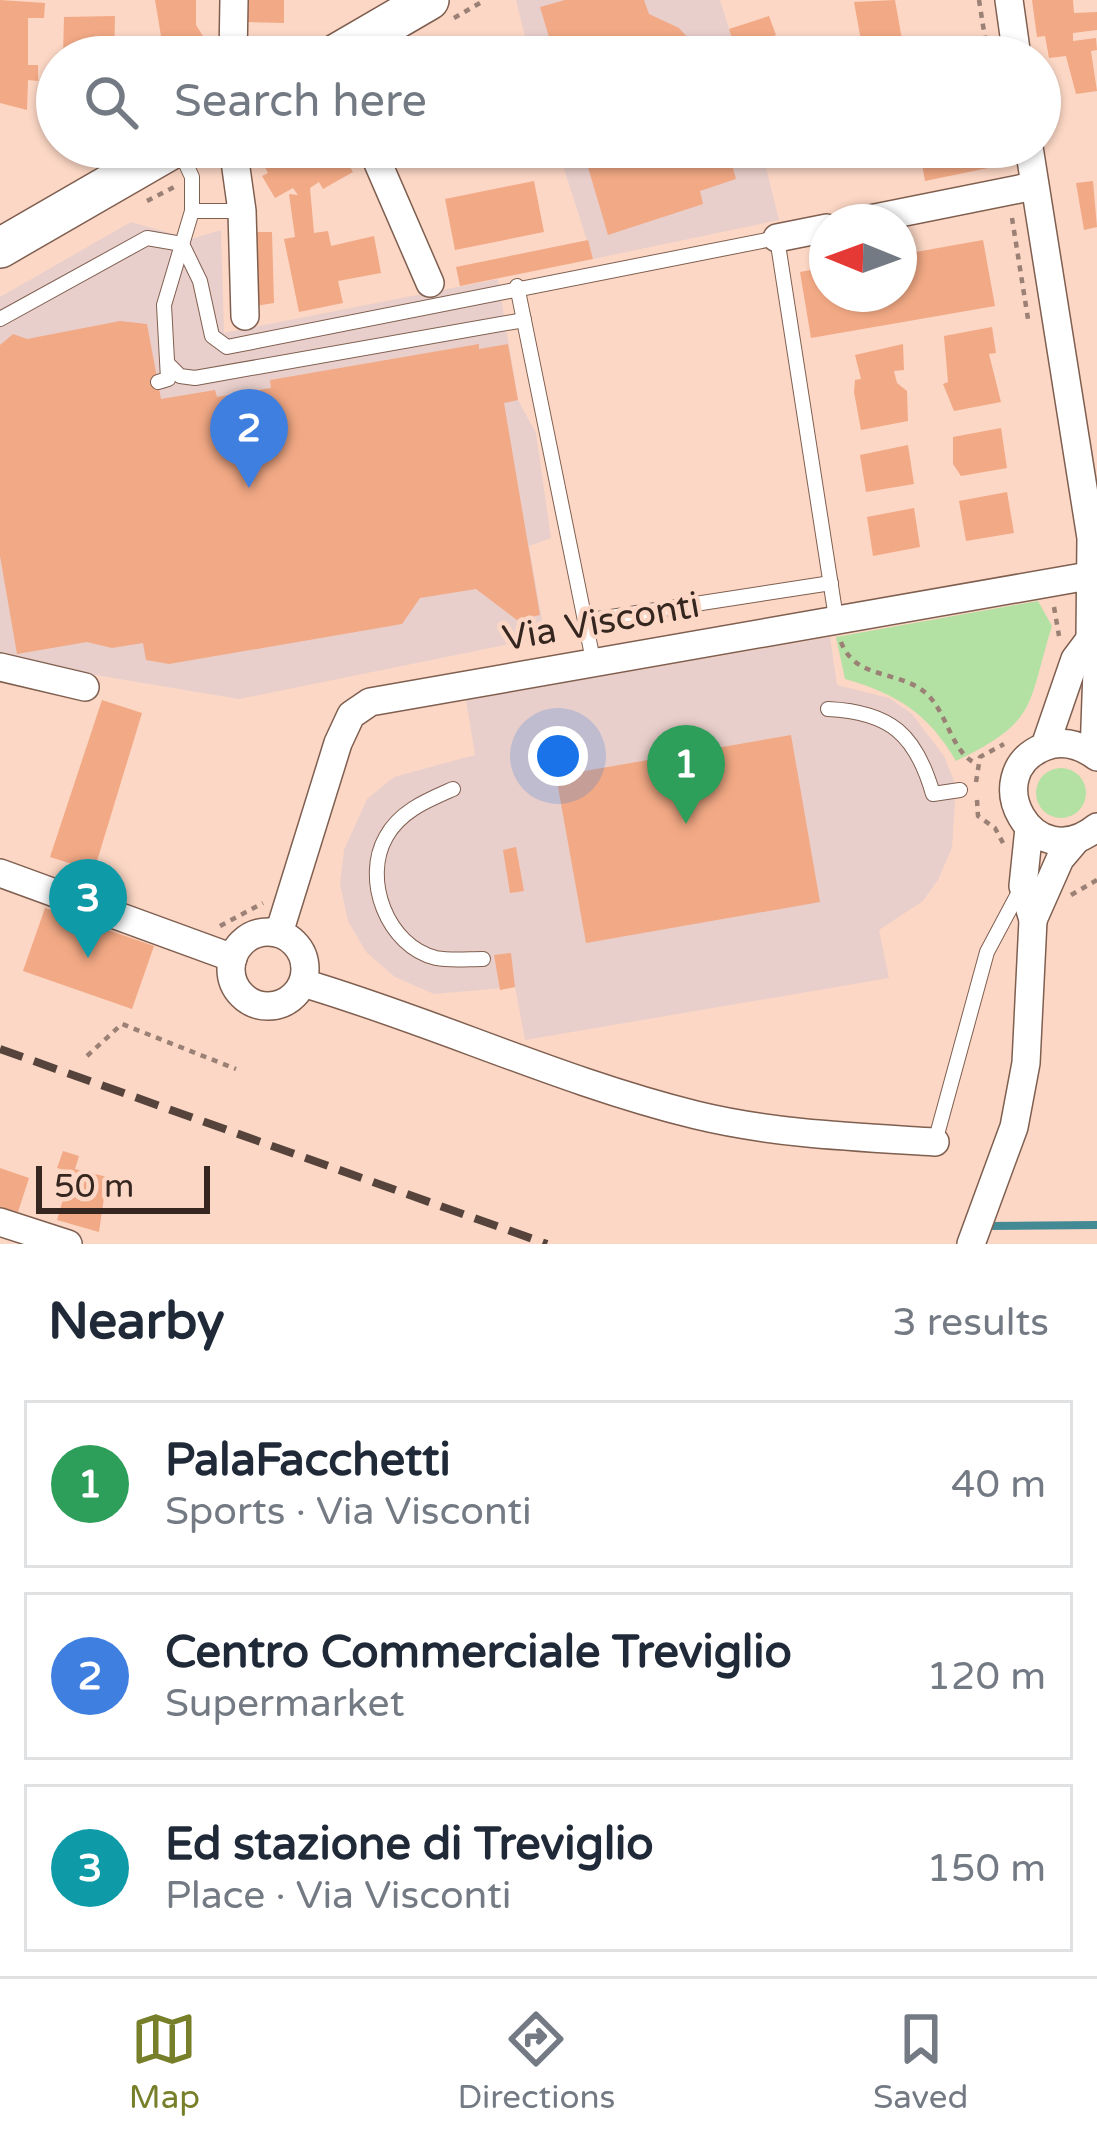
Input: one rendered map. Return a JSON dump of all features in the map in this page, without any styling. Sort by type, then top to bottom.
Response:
[{"type":"main road","points":[[368,36],[429,0]]},
{"type":"main road","points":[[0,248],[140,168]]},
{"type":"street","points":[[233,36],[234,0]]},
{"type":"street","points":[[1009,0],[1014,36]]},
{"type":"street","points":[[236,168],[242,211],[244,316]]},
{"type":"street","points":[[380,168],[430,284]]},
{"type":"street","points":[[1032,168],[1094,575],[1094,648],[1075,659],[1045,746]]},
{"type":"street","points":[[917,210],[1034,186]]},
{"type":"street","points":[[777,238],[809,232]]},
{"type":"street","name":"Via Visconti","points":[[278,933],[351,715],[394,694],[1094,575]]},
{"type":"street","points":[[0,667],[85,687]]},
{"type":"street","points":[[1090,835],[1052,840],[1029,828],[1016,809],[1014,782],[1023,763],[1045,746],[1070,743],[1096,756],[1097,670]]},
{"type":"street","points":[[971,1244],[1018,1105],[1026,1063],[1033,920],[1022,886],[1029,828]]},
{"type":"street","points":[[1033,920],[1060,859],[1090,835]]},
{"type":"street","points":[[0,873],[233,958]]},
{"type":"street","points":[[278,933],[301,952],[302,982],[286,1001],[254,1003],[235,984],[233,958],[252,936],[278,933]]},
{"type":"street","points":[[302,982],[608,1090],[700,1116],[821,1135],[934,1142]]},
{"type":"street","points":[[0,1222],[68,1244]]},
{"type":"lane","points":[[158,382],[168,379],[164,305],[192,211],[188,168]]},
{"type":"lane","points":[[192,211],[242,211]]},
{"type":"lane","points":[[0,319],[146,238],[182,244]]},
{"type":"lane","points":[[182,244],[200,281],[212,337],[226,347],[777,238],[836,618]]},
{"type":"lane","points":[[518,286],[593,660]]},
{"type":"lane","points":[[169,365],[180,376],[195,378],[524,320]]},
{"type":"lane","points":[[585,621],[831,583]]},
{"type":"lane","points":[[827,709],[864,710],[896,728],[921,753],[933,794],[960,790]]},
{"type":"lane","points":[[453,789],[414,807],[387,834],[376,864],[377,892],[405,941],[433,957],[483,959]]},
{"type":"lane","points":[[934,1142],[987,952],[1022,886]]},
{"type":"path","points":[[979,0],[985,36]]},
{"type":"path","points":[[836,618],[847,657],[874,674],[923,690],[942,711],[960,750],[976,763]]},
{"type":"path","points":[[87,1056],[122,1024],[236,1069]]},
{"type":"shaded area","points":[[516,0],[720,0],[731,36],[525,36]]},
{"type":"shaded area","points":[[564,168],[766,168],[779,220],[593,259]]},
{"type":"shaded area","points":[[131,222],[191,239],[221,230],[224,333],[498,279],[518,400],[536,433],[551,538],[529,546],[545,637],[239,699],[0,659],[0,297]]},
{"type":"shaded area","points":[[830,637],[837,685],[889,698],[912,714],[944,756],[956,786],[952,848],[938,880],[923,901],[879,930],[889,978],[525,1040],[515,987],[434,994],[395,977],[366,952],[348,921],[340,884],[344,850],[367,799],[394,777],[475,755],[466,700]]},
{"type":"green space","points":[[1038,601],[1052,626],[1026,708],[1002,734],[956,761],[934,730],[910,708],[845,679],[836,637]]},
{"type":"green space","points":[[1061,768],[1079,775],[1086,793],[1079,811],[1061,818],[1043,811],[1036,793],[1043,775]]},
{"type":"building","points":[[0,0],[45,3],[44,18],[28,18],[28,65],[36,65],[36,81],[28,80],[27,110],[0,103]]},
{"type":"building","points":[[155,0],[196,0],[196,25],[203,36],[161,36]]},
{"type":"building","points":[[244,0],[284,0],[284,23],[244,22]]},
{"type":"building","points":[[565,0],[644,0],[649,14],[686,36],[549,36],[540,7]]},
{"type":"building","points":[[895,0],[901,36],[860,36],[854,2]]},
{"type":"building","points":[[1032,0],[1073,0],[1074,13],[1097,12],[1097,30],[1073,33],[1073,41],[1096,38],[1097,50],[1091,51],[1097,91],[1076,94],[1066,56],[1061,57],[1061,36],[1037,36]]},
{"type":"building","points":[[115,16],[115,36],[64,36],[64,17]]},
{"type":"building","points":[[769,16],[776,35],[731,36],[729,29]]},
{"type":"building","points":[[265,168],[351,168],[353,172],[323,189],[319,182],[310,188],[314,233],[328,231],[331,246],[374,236],[381,273],[338,281],[343,303],[299,312],[284,239],[295,237],[289,194],[298,195],[293,188],[275,198],[262,176],[268,173]]},
{"type":"building","points":[[588,168],[733,168],[736,179],[700,191],[703,204],[608,235]]},
{"type":"building","points":[[923,168],[988,168],[925,181]]},
{"type":"building","points":[[534,181],[544,232],[455,250],[445,199]]},
{"type":"building","points":[[1093,181],[1097,227],[1084,230],[1076,183]]},
{"type":"building","points":[[253,232],[272,232],[274,303],[255,306]]},
{"type":"building","points":[[588,240],[593,259],[460,286],[456,267]]},
{"type":"building","points":[[983,240],[995,306],[811,338],[800,272],[809,270],[809,312],[917,312],[917,252]]},
{"type":"building","points":[[120,321],[147,324],[161,399],[215,390],[217,397],[271,388],[270,380],[479,344],[479,349],[508,344],[518,400],[504,403],[540,615],[517,620],[476,589],[420,598],[402,624],[169,664],[146,660],[143,643],[112,648],[87,642],[17,654],[0,556],[0,345],[13,334],[27,339]]},
{"type":"building","points":[[992,327],[996,353],[989,354],[1001,402],[954,411],[943,384],[948,382],[944,336]]},
{"type":"building","points":[[903,344],[904,370],[894,371],[897,383],[907,391],[908,421],[861,430],[854,392],[855,380],[861,379],[855,355]]},
{"type":"building","points":[[1001,428],[1007,468],[961,476],[953,464],[953,437]]},
{"type":"building","points":[[908,445],[914,484],[866,492],[860,455]]},
{"type":"building","points":[[1007,492],[1014,533],[966,541],[959,501]]},
{"type":"building","points":[[914,508],[920,547],[873,556],[867,517]]},
{"type":"building","points":[[102,700],[142,713],[94,871],[50,857]]},
{"type":"building","points":[[791,735],[820,902],[586,943],[556,776]]},
{"type":"building","points":[[516,847],[524,891],[510,893],[503,850]]},
{"type":"building","points":[[45,908],[154,946],[132,1009],[23,971]]},
{"type":"building","points":[[511,953],[515,987],[500,990],[494,955]]},
{"type":"building","points":[[63,1151],[79,1156],[75,1169],[107,1177],[99,1232],[57,1220],[71,1172],[57,1168]]},
{"type":"building","points":[[0,1168],[29,1178],[18,1212],[0,1207]]},
{"type":"waterway","points":[[985,1226],[1097,1225]]},
{"type":"railway","points":[[0,1049],[547,1244]]},
{"type":"place","name":"Centro Commerciale Treviglio","points":[[249,488]]},
{"type":"place","name":"PalaFacchetti","points":[[686,824]]},
{"type":"place","name":"Ed stazione di Treviglio","points":[[88,958]]}]
